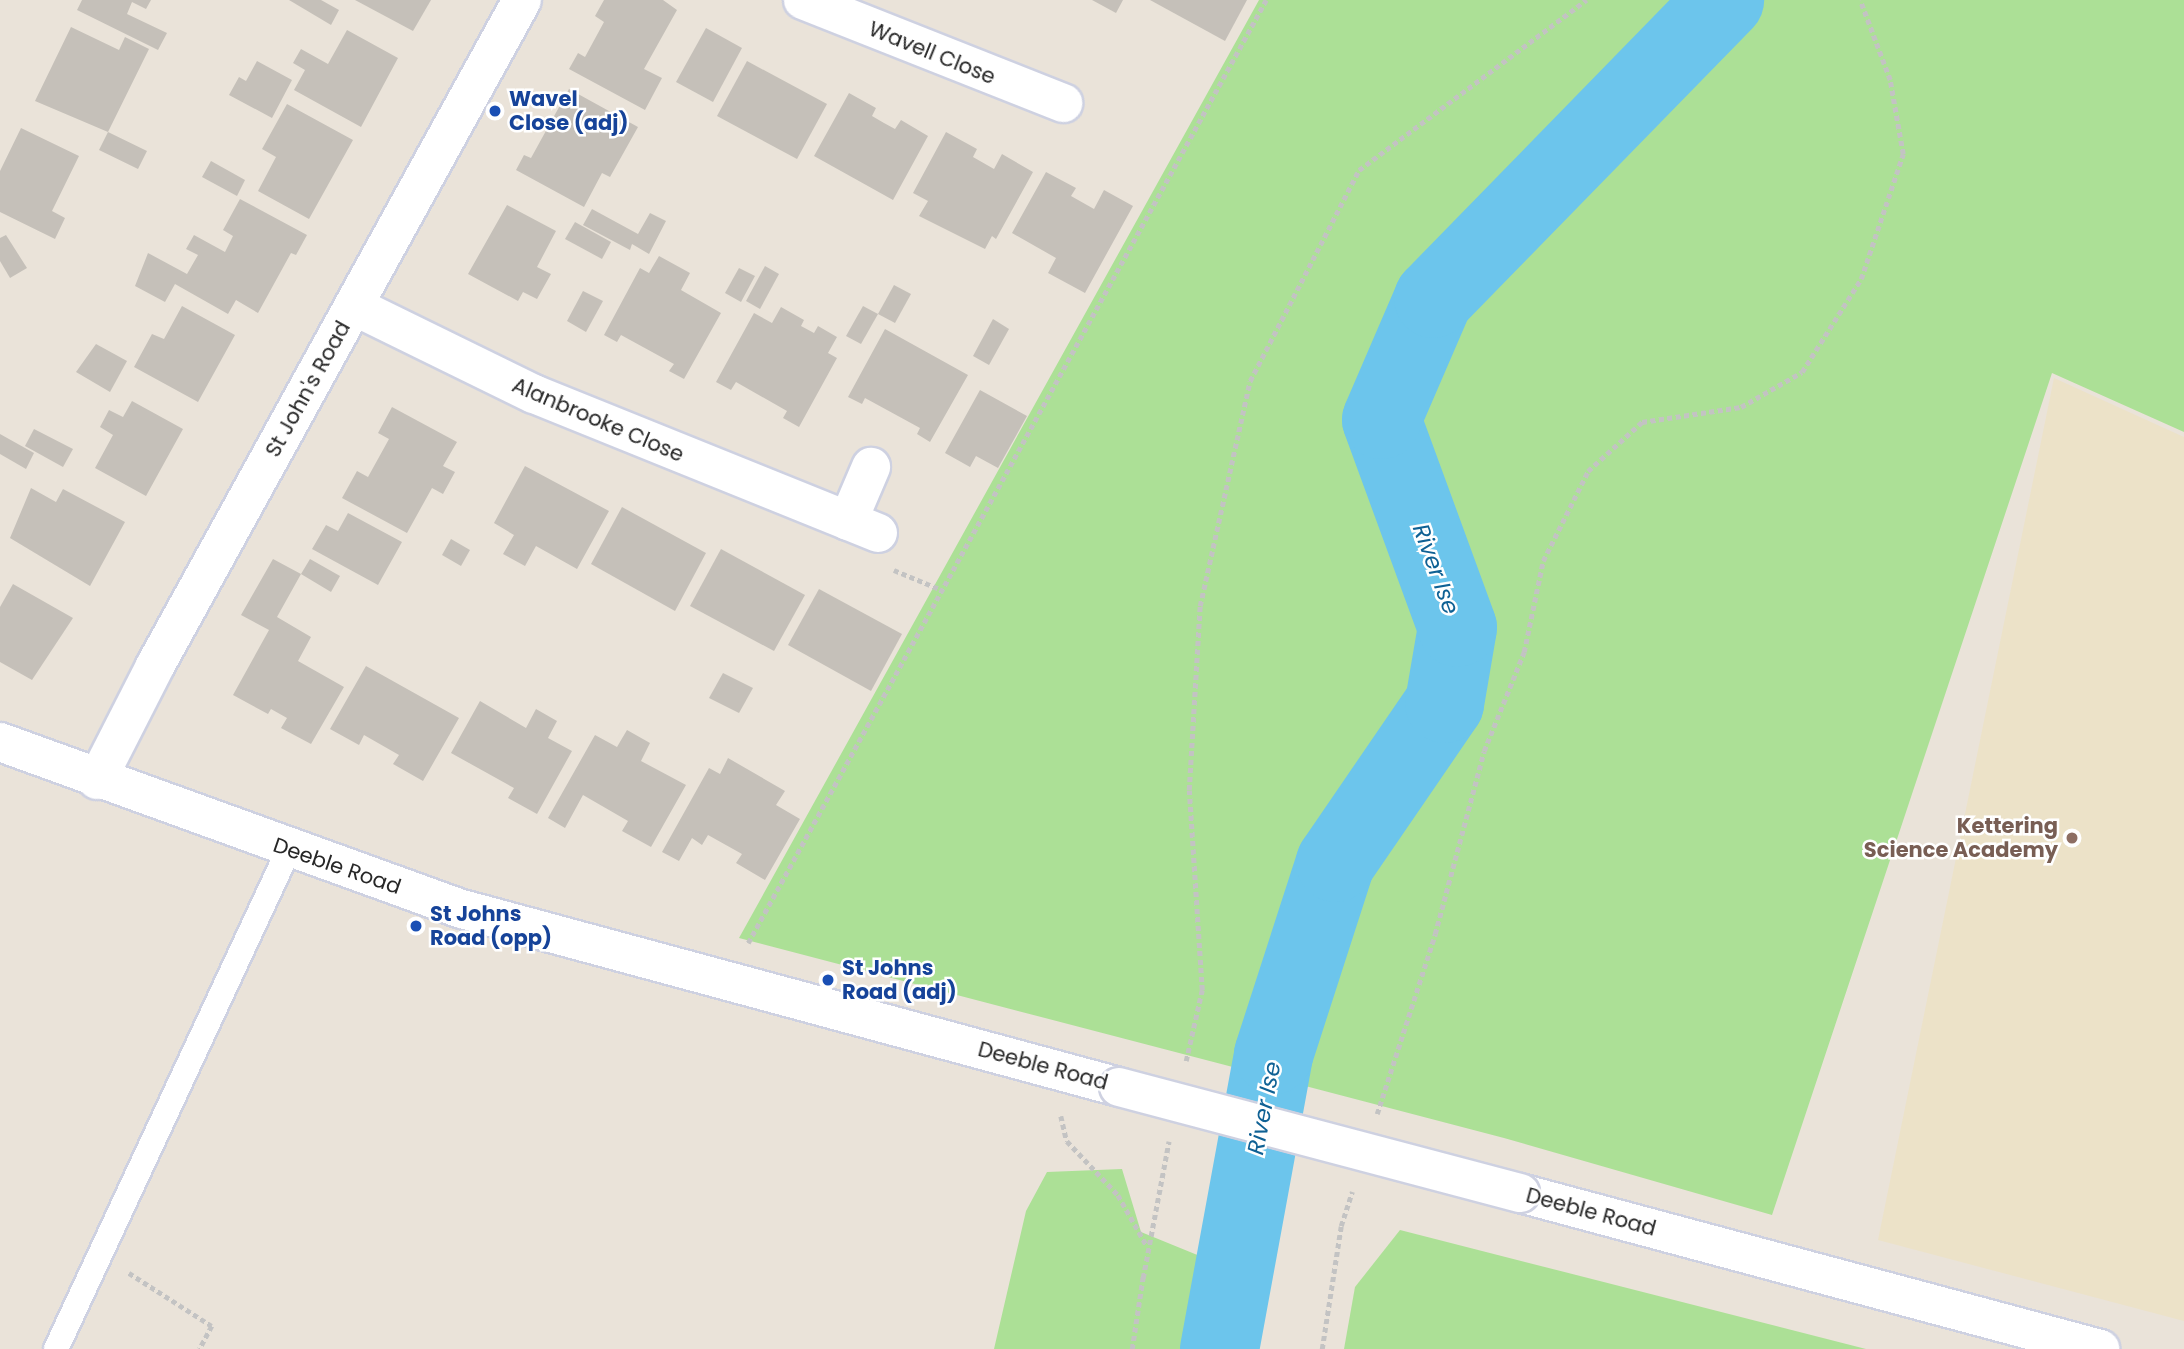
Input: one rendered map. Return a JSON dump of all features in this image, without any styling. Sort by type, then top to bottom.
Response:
[{"type":"street","name":"St John's Road","points":[[97,780],[522,0]]},
{"type":"street","name":"Wavell Close","points":[[803,0],[1063,103]]},
{"type":"street","name":"Alanbrooke Close","points":[[354,306],[534,394],[869,540]]},
{"type":"street","points":[[869,540],[871,467]]},
{"type":"street","name":"Deeble Road","points":[[0,742],[97,780],[462,909],[2100,1349]]},
{"type":"lane","points":[[56,1349],[289,849]]},
{"type":"path","points":[[747,943],[1266,0]]},
{"type":"path","points":[[1184,1070],[1202,990],[1189,790],[1200,606],[1250,381],[1359,170],[1587,0]]},
{"type":"path","points":[[1375,1120],[1435,934],[1484,751],[1524,652],[1543,561],[1588,471],[1642,422],[1741,407],[1802,372],[1861,279],[1903,154],[1890,80],[1860,0]]},
{"type":"path","points":[[869,540],[942,590]]},
{"type":"path","points":[[1049,1068],[1067,1141],[1118,1195],[1147,1246],[1132,1349]]},
{"type":"path","points":[[1143,1278],[1170,1137]]},
{"type":"path","points":[[1322,1349],[1341,1226],[1354,1186]]},
{"type":"path","points":[[98,1254],[212,1326],[200,1349]]},
{"type":"shaded area","name":"Kettering Science Academy","points":[[2054,378],[2184,437],[2184,1321],[1878,1240]]},
{"type":"green space","points":[[1259,0],[2184,0],[2184,432],[2052,373],[1772,1215],[1504,1138],[739,938]]},
{"type":"green space","points":[[1122,1169],[1141,1232],[1217,1263],[1203,1349],[994,1349],[1026,1211],[1047,1172]]},
{"type":"green space","points":[[1400,1230],[1866,1349],[1344,1349],[1355,1287]]},
{"type":"building","points":[[82,0],[151,0],[146,9],[132,2],[127,14],[167,33],[158,50],[77,10]]},
{"type":"building","points":[[289,0],[321,0],[339,10],[331,25]]},
{"type":"building","points":[[355,0],[431,0],[413,31]]},
{"type":"building","points":[[604,0],[663,0],[677,10],[644,69],[662,78],[645,110],[569,69],[578,53],[585,57],[604,22],[595,16]]},
{"type":"building","points":[[1092,0],[1123,0],[1116,13]]},
{"type":"building","points":[[1150,0],[1247,0],[1225,41]]},
{"type":"building","points":[[71,27],[119,50],[125,37],[149,49],[108,132],[35,101]]},
{"type":"building","points":[[706,28],[742,48],[713,102],[676,82]]},
{"type":"building","points":[[347,30],[398,58],[361,127],[294,90],[305,70],[293,63],[301,49],[328,64]]},
{"type":"building","points":[[257,61],[292,80],[272,118],[229,95],[239,77],[246,81]]},
{"type":"building","points":[[747,61],[827,104],[797,159],[717,116]]},
{"type":"building","points":[[569,89],[638,127],[610,177],[602,173],[584,207],[516,170],[524,155],[531,158]]},
{"type":"building","points":[[849,93],[876,108],[872,116],[895,129],[901,120],[928,136],[893,200],[814,156]]},
{"type":"building","points":[[287,104],[353,140],[309,219],[258,191],[276,157],[262,149]]},
{"type":"building","points":[[21,128],[79,156],[52,211],[65,218],[55,239],[0,212],[0,171]]},
{"type":"building","points":[[108,132],[147,151],[138,169],[99,150]]},
{"type":"building","points":[[946,132],[977,149],[973,157],[994,169],[1002,154],[1033,172],[996,239],[992,236],[985,249],[919,216],[928,201],[913,193]]},
{"type":"building","points":[[211,161],[245,180],[237,196],[202,177]]},
{"type":"building","points":[[1046,172],[1076,188],[1071,196],[1094,209],[1104,190],[1133,206],[1085,293],[1048,273],[1056,258],[1012,233]]},
{"type":"building","points":[[240,199],[307,235],[296,255],[291,253],[258,313],[236,300],[228,314],[175,284],[165,302],[135,286],[148,253],[187,274],[198,255],[186,249],[194,235],[225,252],[233,236],[223,230]]},
{"type":"building","points":[[507,205],[556,231],[537,267],[551,274],[537,299],[523,292],[518,301],[468,274]]},
{"type":"building","points":[[592,209],[638,234],[650,213],[666,221],[649,254],[632,244],[630,250],[583,225]]},
{"type":"building","points":[[575,222],[611,242],[602,259],[565,239]]},
{"type":"building","points":[[6,235],[27,268],[10,278],[0,261],[0,238]]},
{"type":"building","points":[[659,256],[690,273],[681,290],[721,313],[684,379],[669,371],[674,364],[621,335],[617,342],[604,335],[640,268],[649,273]]},
{"type":"building","points":[[765,266],[779,274],[760,309],[746,301]]},
{"type":"building","points":[[739,268],[755,276],[741,302],[725,293]]},
{"type":"building","points":[[894,285],[911,294],[895,323],[878,314]]},
{"type":"building","points":[[583,291],[603,301],[586,332],[567,321]]},
{"type":"building","points":[[182,306],[235,335],[198,402],[134,367],[152,334],[164,339]]},
{"type":"building","points":[[863,306],[878,314],[861,344],[846,336]]},
{"type":"building","points":[[781,307],[804,320],[801,326],[814,333],[818,326],[837,337],[828,353],[837,358],[799,427],[783,418],[787,411],[736,382],[731,390],[716,382],[754,313],[772,323]]},
{"type":"building","points":[[993,319],[1009,329],[989,365],[973,356]]},
{"type":"building","points":[[885,329],[968,375],[930,442],[917,434],[920,428],[865,398],[862,404],[848,397]]},
{"type":"building","points":[[96,344],[127,361],[110,392],[76,372]]},
{"type":"building","points":[[980,390],[1027,416],[998,468],[976,456],[970,467],[945,453]]},
{"type":"building","points":[[132,401],[183,429],[146,496],[95,468],[113,435],[100,427],[109,410],[123,417]]},
{"type":"building","points":[[392,407],[457,442],[443,466],[455,472],[443,494],[432,488],[407,533],[342,498],[357,471],[368,477],[389,439],[378,433]]},
{"type":"building","points":[[34,429],[73,449],[63,467],[25,446]]},
{"type":"building","points":[[0,434],[34,453],[26,469],[0,454]]},
{"type":"building","points":[[525,466],[609,511],[577,569],[536,546],[525,566],[503,554],[514,535],[494,523]]},
{"type":"building","points":[[31,488],[56,502],[63,489],[125,522],[90,586],[10,538]]},
{"type":"building","points":[[622,507],[706,553],[675,611],[591,564]]},
{"type":"building","points":[[348,513],[402,542],[378,585],[312,549],[326,525],[338,531]]},
{"type":"building","points":[[451,539],[470,550],[461,566],[442,555]]},
{"type":"building","points":[[721,549],[805,595],[774,651],[690,606]]},
{"type":"building","points":[[273,559],[301,574],[277,617],[311,637],[298,661],[344,687],[311,744],[281,728],[287,718],[271,709],[268,714],[233,695],[269,630],[241,615]]},
{"type":"building","points":[[310,559],[340,576],[331,592],[301,574]]},
{"type":"building","points":[[13,584],[73,618],[32,680],[0,662],[0,607]]},
{"type":"building","points":[[819,589],[902,634],[871,691],[788,645]]},
{"type":"building","points":[[366,666],[459,718],[423,781],[393,764],[399,755],[364,735],[359,745],[330,729]]},
{"type":"building","points":[[723,673],[753,688],[739,713],[709,698]]},
{"type":"building","points":[[480,701],[526,728],[536,709],[557,721],[548,738],[572,751],[537,814],[508,798],[514,788],[451,753]]},
{"type":"building","points":[[627,730],[650,743],[641,761],[686,785],[651,847],[622,831],[628,821],[583,795],[565,828],[548,818],[595,735],[617,747]]},
{"type":"building","points":[[728,758],[785,791],[776,805],[800,819],[765,880],[736,863],[742,854],[708,835],[702,845],[692,838],[679,861],[662,852],[709,768],[720,774]]},
{"type":"waterway","name":"River Ise","points":[[1219,1349],[1273,1054],[1335,862],[1444,703],[1457,627],[1381,419],[1433,298],[1724,0]]},
{"type":"place","name":"Wavel Close (adj)","points":[[495,111]]},
{"type":"place","name":"Kettering Science Academy","points":[[2072,838]]},
{"type":"place","name":"St Johns Road (opp)","points":[[416,926]]},
{"type":"place","name":"St Johns Road (adj)","points":[[828,980]]}]
